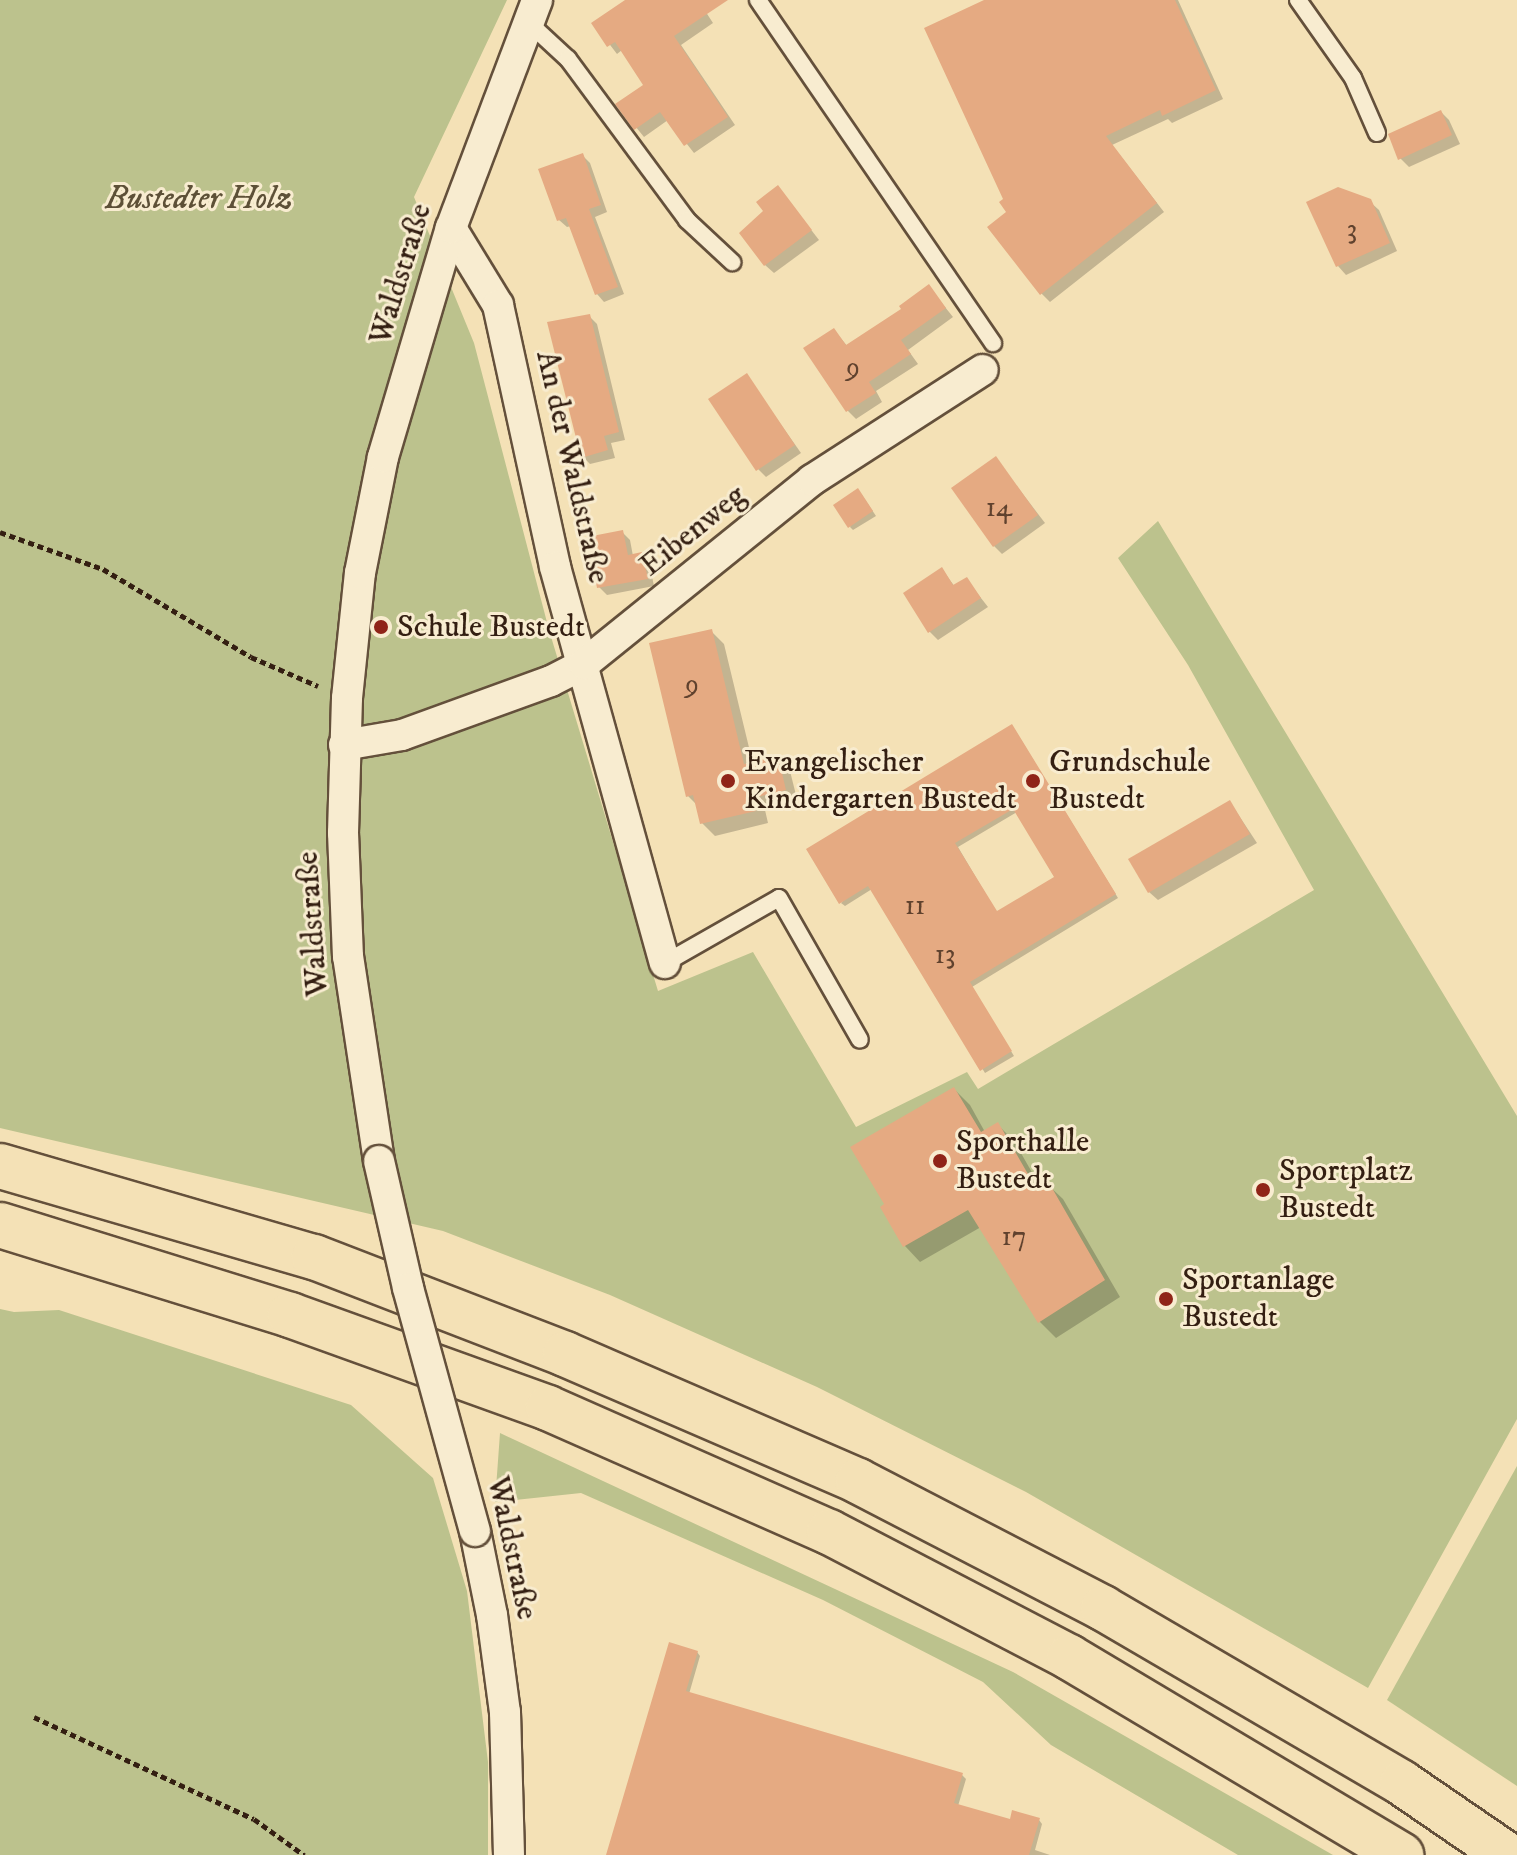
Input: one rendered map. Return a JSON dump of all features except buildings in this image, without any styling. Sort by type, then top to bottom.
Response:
[{"type":"highway","points":[[0,1166],[314,1257],[565,1354],[858,1481],[1103,1608],[1402,1783],[1507,1855]]},
{"type":"highway","points":[[0,1225],[290,1315],[548,1408],[829,1532],[1069,1657],[1401,1855]]},
{"type":"street","name":"Waldstraße","points":[[509,1855],[505,1712],[492,1615],[475,1531],[408,1288],[379,1161],[348,957],[344,745],[360,573],[383,457],[451,228],[533,11]]},
{"type":"street","name":"An der Waldstraße","points":[[451,228],[498,305],[555,567],[665,963]]},
{"type":"street","name":"Eibenweg","points":[[344,745],[402,735],[551,681],[584,664],[812,480],[988,357]]},
{"type":"lane","points":[[758,0],[988,357]]},
{"type":"lane","points":[[1298,0],[1353,78],[1377,133]]},
{"type":"lane","points":[[533,11],[687,220],[732,262]]},
{"type":"lane","points":[[665,963],[779,898],[860,1040]]},
{"type":"path","points":[[0,532],[103,569],[251,657],[347,698]]},
{"type":"path","points":[[34,1717],[254,1819],[304,1855]]},
{"type":"green space","name":"Bustedter Holz","points":[[0,0],[507,0],[414,197],[474,343],[549,630],[658,991],[753,952],[856,1127],[967,1072],[978,1089],[1314,890],[1188,665],[1118,558],[1158,521],[1517,1116],[1517,1419],[1368,1688],[1026,1492],[817,1387],[610,1295],[443,1231],[0,1128]]},
{"type":"green space","points":[[0,1309],[14,1312],[59,1310],[351,1405],[433,1478],[467,1591],[488,1762],[488,1855],[0,1855]]},
{"type":"green space","points":[[500,1433],[1013,1672],[1333,1855],[1238,1855],[1051,1745],[983,1682],[823,1600],[581,1493],[495,1502]]},
{"type":"green space","points":[[1517,1466],[1517,1786],[1387,1700]]},
{"type":"place","name":"Schule Bustedt","points":[[381,627]]},
{"type":"place","name":"Evangelischer Kindergarten Bustedt","points":[[728,781]]},
{"type":"place","name":"Grundschule Bustedt","points":[[1033,781]]},
{"type":"place","name":"Sporthalle Bustedt","points":[[940,1161]]},
{"type":"place","name":"Sportplatz Bustedt","points":[[1263,1190]]},
{"type":"place","name":"Sportanlage Bustedt","points":[[1166,1299]]}]
